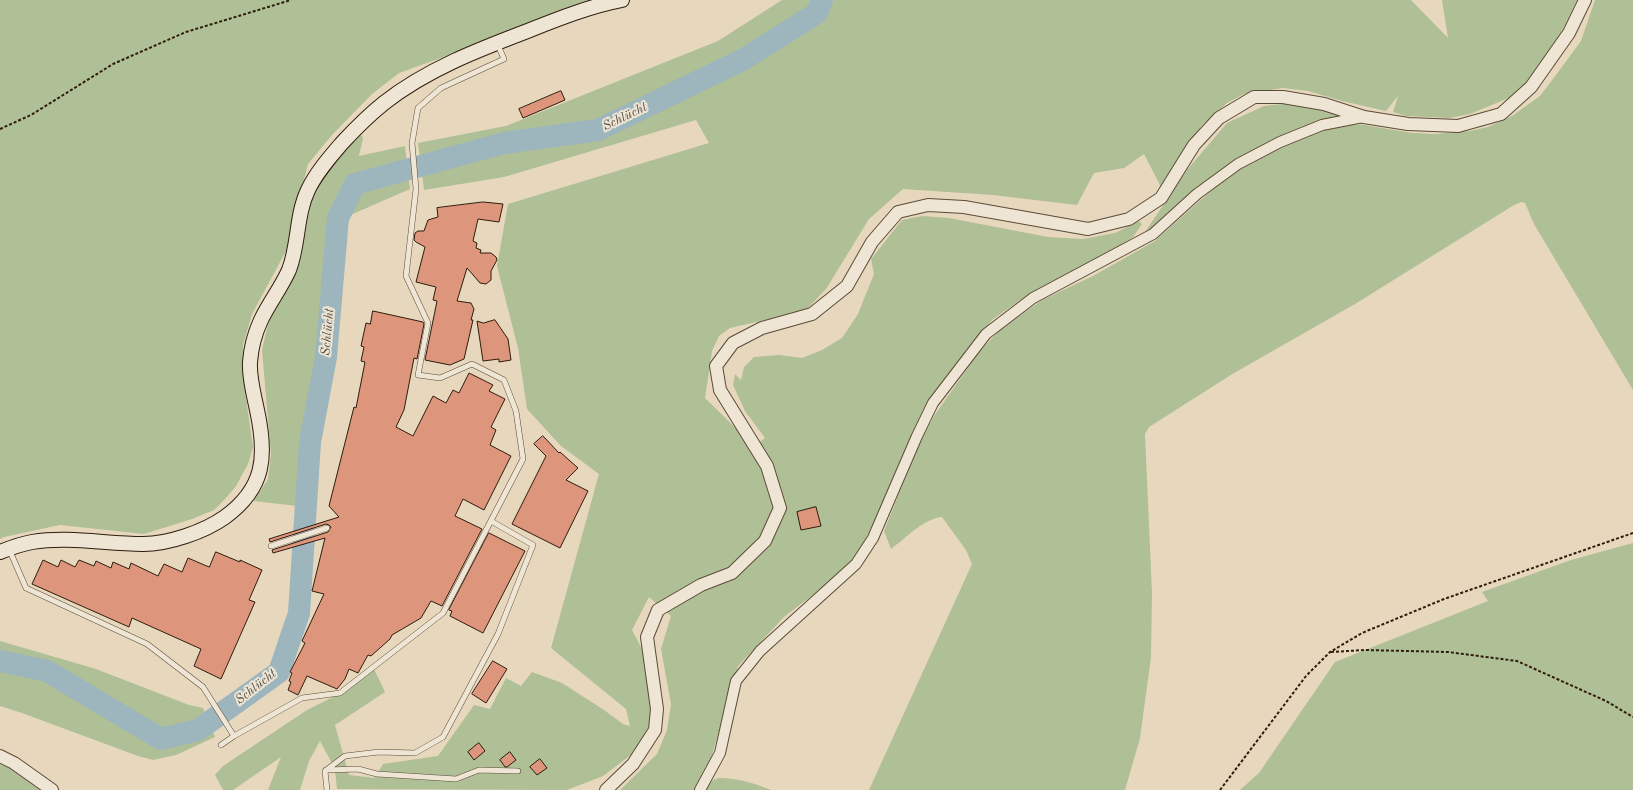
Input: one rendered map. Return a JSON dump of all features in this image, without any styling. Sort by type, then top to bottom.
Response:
[{"type":"main road","points":[[4,551],[31,542],[64,539],[145,544],[171,540],[196,532],[224,518],[245,500],[254,486],[259,473],[263,450],[260,423],[252,388],[250,364],[254,338],[261,319],[278,293],[289,269],[295,250],[302,208],[308,190],[317,174],[360,124],[383,103],[408,86],[447,65],[497,42],[574,13],[622,0]]},
{"type":"street","points":[[606,790],[633,764],[655,730],[657,709],[647,637],[658,610],[701,584],[732,573],[765,541],[780,508],[767,466],[720,390],[716,366],[733,343],[762,328],[812,314],[847,286],[872,242],[898,212],[928,205],[964,207],[1088,229],[1129,219],[1161,198],[1194,145],[1219,118],[1254,97],[1283,97],[1324,104],[1364,117],[1408,124],[1458,126],[1501,114],[1531,87],[1569,34],[1585,0]]},
{"type":"street","points":[[700,790],[720,753],[736,681],[760,651],[856,564],[873,538],[916,436],[933,403],[986,334],[1032,298],[1153,234],[1197,194],[1238,164],[1280,142],[1322,125],[1364,117]]},
{"type":"street","points":[[0,756],[14,763],[52,790]]},
{"type":"lane","points":[[221,746],[234,736],[302,698],[340,693],[443,613],[523,459],[516,411],[504,380],[472,364],[440,378],[418,375],[428,323],[406,276],[416,189],[412,143],[418,108],[441,88],[504,59],[497,42]]},
{"type":"lane","points":[[325,770],[345,756],[379,752],[415,753],[443,737],[498,634],[533,544],[491,521]]},
{"type":"lane","points":[[271,546],[327,528]]},
{"type":"lane","points":[[4,551],[26,588],[147,644],[203,687],[234,736]]},
{"type":"lane","points":[[325,770],[358,769],[377,774],[456,779],[479,770],[518,771]]},
{"type":"lane","points":[[325,770],[327,790]]},
{"type":"path","points":[[0,129],[31,115],[113,64],[186,32],[291,0]]},
{"type":"path","points":[[1220,790],[1306,676],[1330,652],[1362,633],[1444,600],[1633,533]]},
{"type":"path","points":[[1330,652],[1365,650],[1448,652],[1517,661],[1606,701],[1633,718]]},
{"type":"green space","points":[[0,0],[602,0],[399,73],[372,94],[332,135],[308,164],[286,251],[252,314],[243,345],[244,385],[253,447],[248,464],[236,486],[214,510],[192,519],[144,534],[60,525],[0,539]]},
{"type":"green space","points":[[782,0],[1411,0],[1448,38],[1442,0],[1577,0],[1553,49],[1525,86],[1511,97],[1470,114],[1449,118],[1406,116],[1393,112],[1398,96],[1386,111],[1342,101],[1308,91],[1283,88],[1244,94],[1227,103],[1202,125],[1161,187],[1144,154],[1124,168],[1094,173],[1077,205],[993,195],[903,189],[869,219],[826,289],[805,311],[730,328],[719,336],[712,351],[705,398],[754,446],[765,438],[745,411],[733,385],[735,374],[741,380],[744,367],[754,357],[779,355],[802,358],[822,350],[842,338],[858,314],[874,274],[871,259],[902,220],[922,216],[949,218],[1048,237],[1083,239],[1115,233],[1139,221],[1142,224],[1133,237],[1108,253],[1042,287],[1020,300],[992,320],[953,369],[913,431],[879,511],[854,563],[784,617],[738,666],[707,772],[697,790],[620,790],[657,754],[667,730],[671,704],[661,649],[671,616],[649,597],[632,630],[644,653],[654,716],[636,751],[603,776],[567,790],[337,789],[335,769],[320,741],[309,761],[300,790],[268,790],[281,757],[233,790],[223,790],[215,775],[223,766],[307,710],[345,691],[374,669],[385,692],[335,725],[349,775],[375,778],[383,764],[438,756],[474,705],[490,709],[506,678],[521,686],[532,672],[562,683],[623,724],[630,726],[626,709],[551,648],[599,474],[561,446],[527,409],[518,348],[497,266],[508,204],[709,143],[696,120],[504,177],[424,190],[418,143],[506,126],[718,41]]},
{"type":"green space","points":[[1595,0],[1633,0],[1633,390],[1534,224],[1525,203],[1521,202],[1514,205],[1355,304],[1234,373],[1149,427],[1145,434],[1152,593],[1151,657],[1140,738],[1125,790],[869,790],[972,564],[966,550],[942,517],[935,518],[921,525],[891,549],[884,531],[920,441],[934,416],[979,352],[1000,330],[1042,300],[1093,276],[1155,241],[1205,196],[1236,171],[1292,142],[1322,130],[1349,124],[1412,133],[1436,134],[1470,131],[1488,127],[1512,116],[1540,96],[1581,41]]},
{"type":"green space","points":[[1291,103],[1345,114],[1297,129],[1236,160],[1155,227],[1143,235],[1187,170],[1227,123],[1264,106]]},
{"type":"green space","points":[[358,131],[363,138],[359,156],[405,146],[410,189],[348,216],[329,377],[306,507],[254,501],[268,479],[271,454],[262,350],[268,324],[298,261],[310,203],[319,180]]},
{"type":"green space","points":[[1633,543],[1633,790],[1240,790],[1259,773],[1335,662],[1488,601],[1482,592],[1571,560]]},
{"type":"green space","points":[[0,641],[96,669],[189,705],[203,708],[215,737],[176,755],[153,760],[138,756],[0,706]]},
{"type":"green space","points":[[0,764],[10,768],[40,790],[0,790]]},
{"type":"green space","points":[[719,778],[746,781],[771,790],[705,790],[713,780]]},
{"type":"building","points":[[561,91],[565,100],[523,118],[519,109]]},
{"type":"building","points":[[483,202],[503,204],[499,222],[478,219],[473,241],[477,243],[476,248],[481,250],[480,253],[491,253],[497,260],[491,271],[491,280],[486,284],[480,283],[467,268],[457,301],[471,303],[474,309],[464,359],[450,365],[425,360],[437,301],[433,300],[436,287],[416,282],[425,247],[414,240],[415,233],[418,231],[424,231],[428,220],[438,217],[437,208]]},
{"type":"building","points":[[373,311],[423,322],[424,324],[417,359],[414,358],[404,410],[396,427],[413,436],[433,396],[446,403],[453,390],[459,393],[469,373],[493,385],[489,391],[505,399],[491,427],[496,430],[490,445],[511,456],[484,510],[463,499],[455,516],[482,529],[442,606],[431,601],[421,618],[392,635],[390,639],[371,656],[368,655],[358,673],[349,669],[345,679],[337,689],[307,676],[298,695],[288,690],[292,673],[290,672],[305,643],[302,641],[324,594],[312,591],[325,538],[273,553],[272,550],[328,532],[331,527],[326,524],[270,542],[269,539],[339,517],[329,506],[354,407],[356,408],[365,362],[361,361],[364,347],[361,346],[366,323],[370,324]]},
{"type":"building","points":[[495,320],[508,339],[511,360],[499,362],[499,359],[483,361],[477,321],[483,323]]},
{"type":"building","points":[[543,436],[559,453],[560,452],[578,468],[566,480],[588,491],[560,548],[512,524],[546,456],[534,444]]},
{"type":"building","points":[[816,507],[821,526],[801,530],[797,512]]},
{"type":"building","points":[[489,533],[525,551],[483,633],[450,616],[452,611],[449,610]]},
{"type":"building","points":[[216,552],[240,562],[240,560],[262,570],[249,600],[255,602],[221,679],[194,666],[201,649],[132,618],[129,627],[32,584],[43,560],[58,567],[61,560],[75,567],[79,560],[94,566],[96,561],[111,568],[113,562],[129,569],[131,563],[158,576],[164,564],[182,572],[188,558],[209,567]]},
{"type":"building","points":[[493,661],[507,669],[486,703],[472,694]]},
{"type":"building","points":[[479,743],[485,751],[474,760],[468,752]]},
{"type":"building","points":[[510,752],[516,760],[505,767],[500,760]]},
{"type":"building","points":[[540,759],[547,768],[537,775],[530,767]]},
{"type":"waterway","name":"Schlücht","points":[[0,661],[47,671],[161,739],[198,730],[279,672],[299,613],[310,442],[326,357],[338,218],[355,184],[504,143],[598,130],[744,59],[817,13],[822,0]]}]
